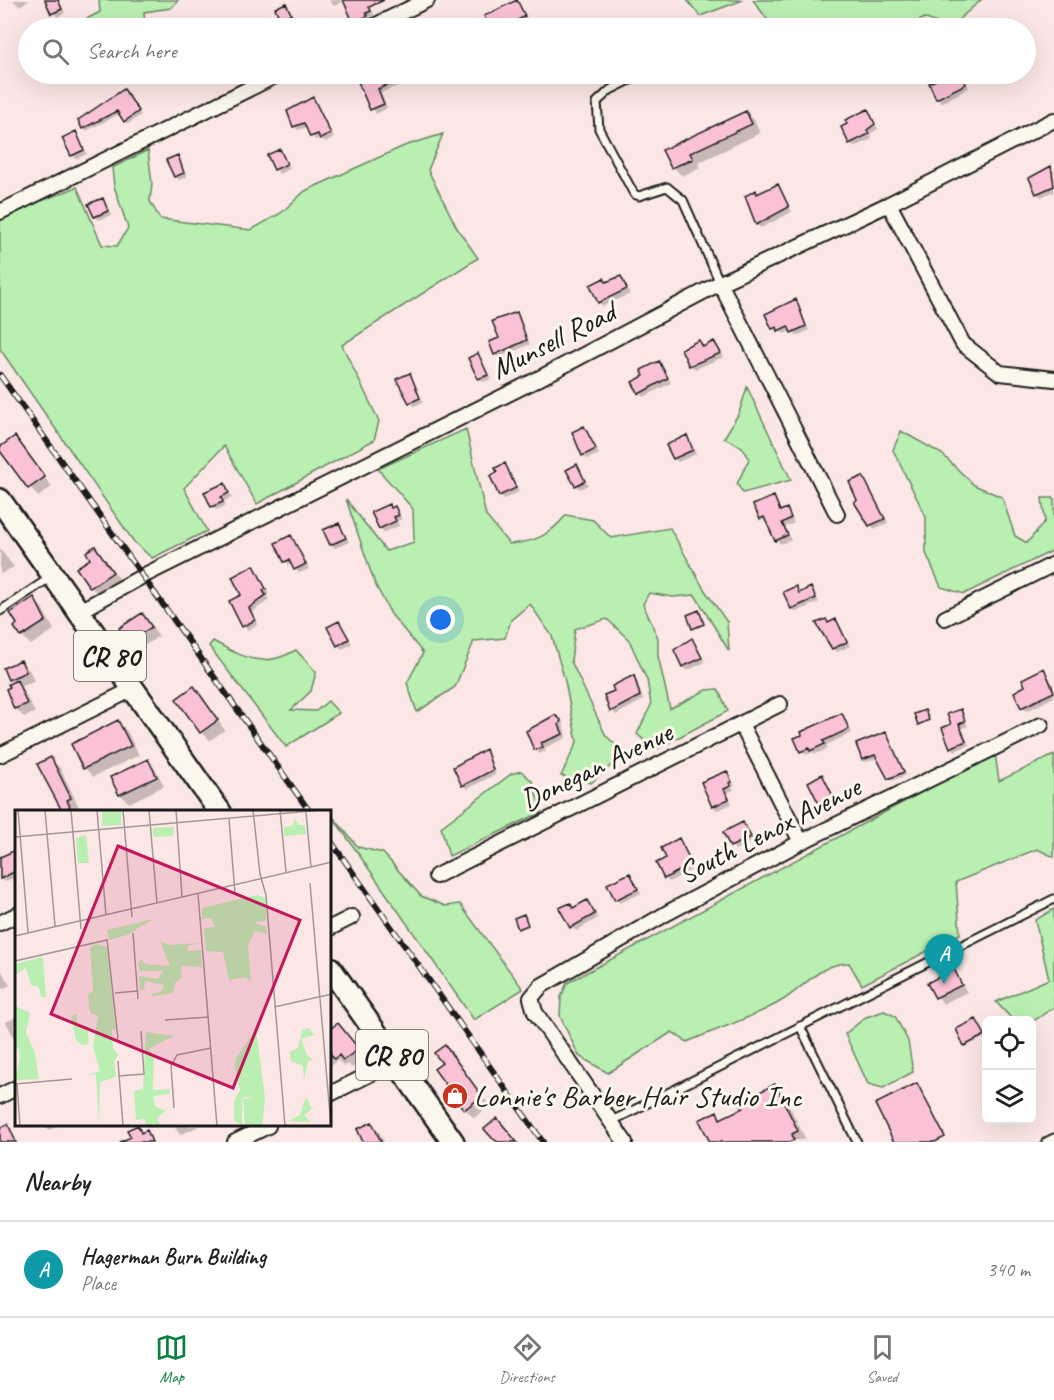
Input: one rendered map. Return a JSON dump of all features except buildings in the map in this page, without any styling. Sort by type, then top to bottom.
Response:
[{"type":"main road","name":"CR 80","points":[[0,500],[219,810]]},
{"type":"main road","name":"CR 80","points":[[332,971],[453,1142]]},
{"type":"street","points":[[390,18],[427,0]]},
{"type":"street","points":[[0,212],[259,84]]},
{"type":"street","name":"Munsell Road","points":[[78,612],[134,580],[538,379],[720,283],[889,204],[1054,120]]},
{"type":"street","points":[[889,204],[963,344],[1000,373],[1054,379]]},
{"type":"street","points":[[720,283],[837,514]]},
{"type":"street","points":[[945,618],[1054,564]]},
{"type":"street","points":[[0,754],[133,689]]},
{"type":"street","name":"Donegan Avenue","points":[[436,876],[780,704]]},
{"type":"street","points":[[741,724],[801,842]]},
{"type":"street","name":"South Lenox Avenue","points":[[610,1122],[535,1012],[531,998],[551,980],[669,912],[801,842],[1041,725]]},
{"type":"street","points":[[0,923],[15,916]]},
{"type":"street","points":[[332,927],[352,917]]},
{"type":"street","points":[[332,1093],[396,1060]]},
{"type":"street","points":[[0,1096],[15,1088]]},
{"type":"street","points":[[610,1122],[625,1142]]},
{"type":"street","points":[[236,1142],[264,1127]]},
{"type":"lane","points":[[622,84],[610,90],[597,102],[599,129],[634,194],[639,196],[667,187],[682,200],[720,283]]},
{"type":"lane","points":[[0,611],[53,576]]},
{"type":"lane","points":[[610,1122],[1054,899]]},
{"type":"lane","points":[[800,1026],[857,1142]]},
{"type":"lane","points":[[1046,1142],[1054,1138]]},
{"type":"green space","points":[[99,0],[178,0],[171,8],[144,12],[144,18],[88,18],[100,12]]},
{"type":"green space","points":[[687,0],[743,0],[700,16]]},
{"type":"green space","points":[[753,0],[981,0],[960,18],[766,18]]},
{"type":"green space","points":[[443,134],[428,170],[457,228],[478,258],[342,345],[379,421],[374,440],[257,504],[224,446],[184,488],[207,531],[152,558],[134,542],[0,349],[0,217],[77,187],[102,245],[117,246],[128,228],[114,186],[112,168],[148,150],[152,184],[150,201],[160,219],[251,230],[281,213],[305,191],[404,146]]},
{"type":"green space","points":[[747,387],[791,480],[743,493],[737,484],[749,459],[742,447],[724,438],[739,413]]},
{"type":"green space","points":[[466,429],[486,516],[509,544],[541,537],[554,528],[566,515],[593,520],[611,538],[670,528],[704,589],[727,622],[729,651],[695,595],[673,597],[649,593],[643,604],[658,638],[658,656],[670,709],[706,690],[718,689],[728,711],[655,750],[637,734],[651,705],[647,680],[629,640],[607,619],[575,629],[571,661],[606,736],[625,753],[591,783],[561,776],[577,742],[565,681],[552,636],[530,604],[511,620],[505,638],[474,641],[455,687],[417,712],[407,683],[423,653],[391,614],[375,584],[346,499],[386,551],[414,542],[413,509],[378,469]]},
{"type":"green space","points":[[901,431],[942,454],[974,485],[1002,497],[1015,536],[1027,543],[1045,521],[1042,498],[1054,498],[1054,550],[964,594],[941,587],[926,553],[926,517],[893,450]]},
{"type":"green space","points":[[213,641],[244,656],[263,660],[284,656],[296,650],[316,672],[311,691],[291,710],[316,711],[328,701],[339,713],[286,747],[209,646]]},
{"type":"green space","points":[[995,753],[999,781],[1054,755],[1054,857],[1037,849],[956,882],[960,934],[862,985],[849,963],[828,967],[787,998],[767,1009],[687,1042],[672,1032],[608,1073],[579,1056],[560,1016],[561,997],[567,983]]},
{"type":"green space","points":[[521,771],[532,781],[542,812],[449,856],[441,827],[511,774]]},
{"type":"green space","points":[[332,815],[358,847],[383,853],[421,896],[445,906],[460,904],[523,989],[474,1020]]},
{"type":"green space","points":[[1054,909],[1054,1007],[1036,1019],[1036,1016],[1009,1016],[996,1002],[1049,979],[1035,920]]},
{"type":"green space","points":[[884,1011],[895,1016],[908,1041],[913,1072],[883,1088],[868,1084],[845,1034],[866,1017]]},
{"type":"railway","points":[[0,375],[309,810]]},
{"type":"railway","points":[[332,843],[543,1142]]},
{"type":"place","name":"Hagerman Burn Building","points":[[944,984]]},
{"type":"place","name":"Lonnie's Barber Hair Studio Inc","points":[[455,1096]]}]
